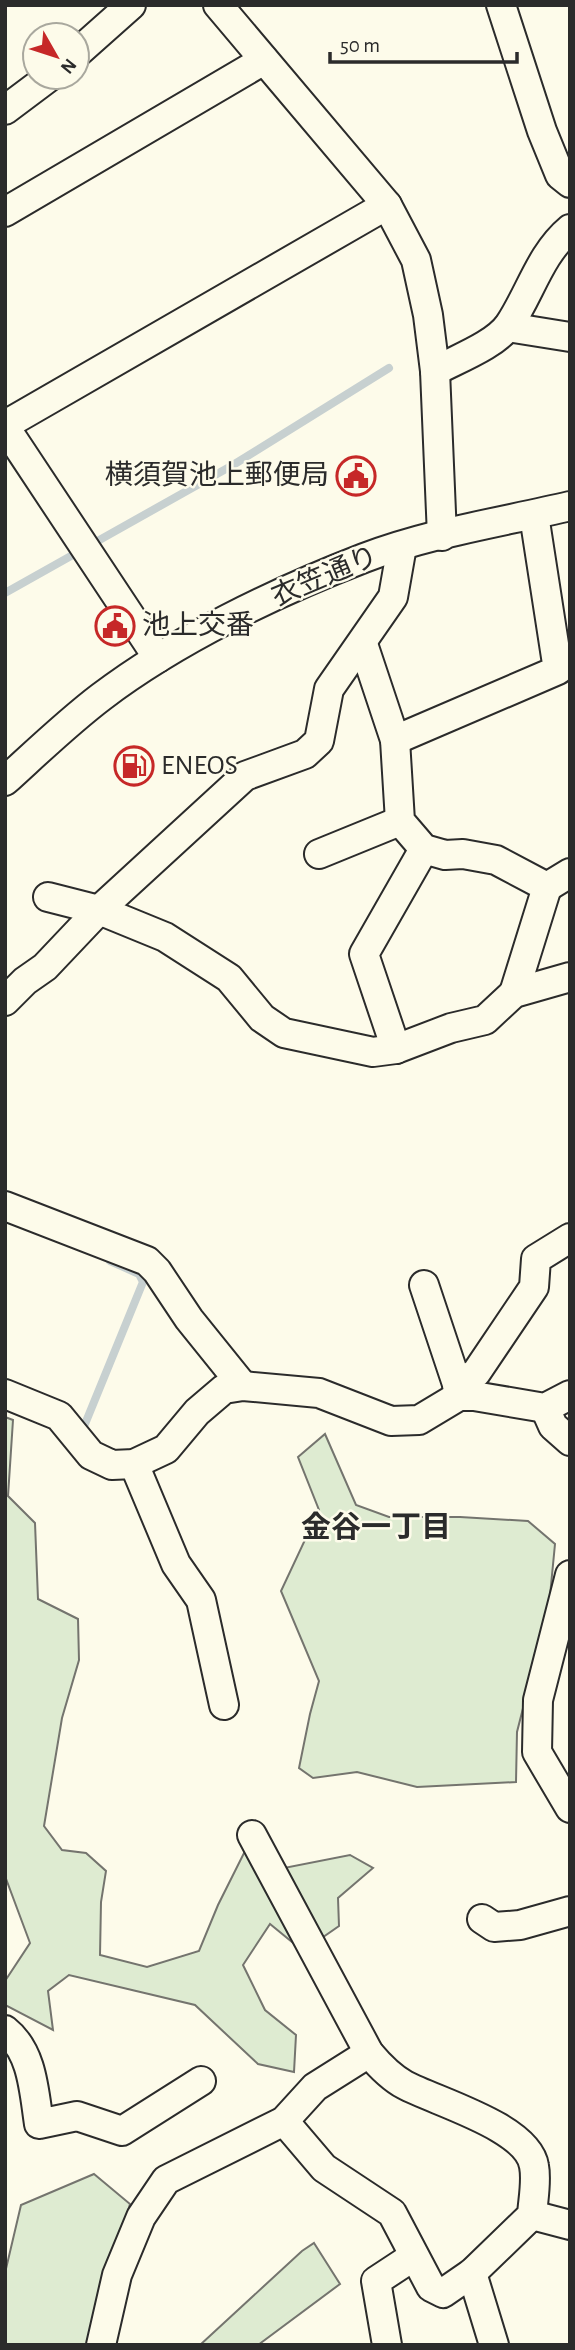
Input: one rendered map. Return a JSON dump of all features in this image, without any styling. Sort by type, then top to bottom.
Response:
[{"type":"street","points":[[91,40],[131,5]]},
{"type":"street","points":[[218,5],[387,205],[415,260],[428,315],[435,371],[442,536]]},
{"type":"street","points":[[500,5],[542,131],[560,175],[570,183]]},
{"type":"street","points":[[5,212],[264,61]]},
{"type":"street","points":[[5,110],[30,91]]},
{"type":"street","points":[[158,659],[5,426],[387,205]]},
{"type":"street","points":[[435,371],[495,339],[508,327],[535,276],[562,235],[570,229]]},
{"type":"street","points":[[508,327],[570,337]]},
{"type":"street","name":"衣笠通り","points":[[5,780],[101,696],[158,659],[249,609],[364,558],[402,546],[570,506]]},
{"type":"street","points":[[395,740],[564,670],[534,515]]},
{"type":"street","points":[[5,1001],[25,981],[46,967],[99,910],[245,776],[305,754],[319,741],[329,689],[393,597],[402,546]]},
{"type":"street","points":[[48,897],[99,910],[165,937],[229,978],[262,1018],[284,1032],[373,1052],[396,1049],[451,1028],[485,1020],[514,993],[558,880],[496,860],[463,853],[445,855],[424,849],[400,821],[395,740],[363,643]]},
{"type":"street","points":[[319,854],[400,821]]},
{"type":"street","points":[[396,1049],[364,954],[424,849]]},
{"type":"street","points":[[514,993],[570,978]]},
{"type":"street","points":[[5,1206],[147,1261],[243,1386]]},
{"type":"street","points":[[5,1394],[59,1416],[91,1455],[112,1465],[134,1464],[166,1449],[197,1412],[224,1389],[243,1386],[319,1393],[391,1421],[419,1420],[475,1373],[534,1287],[536,1259],[570,1238]]},
{"type":"street","points":[[424,1285],[458,1390]]},
{"type":"street","points":[[458,1390],[474,1396],[545,1408],[570,1395]]},
{"type":"street","points":[[545,1408],[553,1426],[570,1441]]},
{"type":"street","points":[[134,1464],[176,1564],[201,1600],[224,1705]]},
{"type":"street","points":[[570,1575],[538,1700],[537,1752],[570,1808]]},
{"type":"street","points":[[252,1835],[369,2053],[383,2070],[404,2084],[494,2124],[521,2143],[534,2165],[532,2215],[472,2273],[443,2293],[431,2287],[392,2213],[324,2168],[284,2121]]},
{"type":"street","points":[[482,1919],[494,1927],[520,1925],[570,1911]]},
{"type":"street","points":[[5,2030],[25,2054],[39,2124],[77,2116],[122,2131],[201,2081]]},
{"type":"street","points":[[101,2345],[117,2275],[141,2217],[166,2180],[284,2121],[315,2087],[369,2053]]},
{"type":"street","points":[[532,2215],[570,2225]]},
{"type":"street","points":[[387,2345],[376,2281],[414,2256]]},
{"type":"street","points":[[472,2273],[494,2345]]},
{"type":"street","points":[[485,2313],[516,2345]]},
{"type":"green space","points":[[5,1417],[13,1420],[8,1496],[35,1523],[38,1599],[78,1619],[79,1660],[62,1718],[44,1826],[62,1850],[86,1853],[106,1871],[101,1902],[100,1955],[147,1967],[199,1951],[245,1851],[269,1871],[350,1855],[373,1868],[338,1898],[339,1926],[303,1951],[270,1924],[243,1965],[265,2010],[296,2035],[294,2072],[258,2064],[195,2005],[69,1975],[48,1991],[53,2030],[5,2005],[5,1981],[30,1943],[5,1876]]},
{"type":"green space","points":[[325,1434],[356,1505],[389,1517],[528,1521],[555,1544],[549,1606],[517,1732],[516,1782],[417,1787],[357,1772],[313,1778],[299,1768],[319,1681],[281,1591],[319,1510],[298,1457]]},
{"type":"green space","points":[[94,2174],[130,2204],[90,2345],[5,2345],[5,2273],[21,2205]]},
{"type":"green space","points":[[314,2243],[340,2284],[258,2345],[200,2345],[302,2251]]},
{"type":"building","name":"池上交番","points":[[114,609],[130,634],[117,642],[101,617]]},
{"type":"waterway","points":[[5,593],[233,465],[389,368]]},
{"type":"waterway","points":[[85,1424],[143,1282],[139,1274],[110,1261]]},
{"type":"place","name":"横須賀池上郵便局","points":[[356,476]]},
{"type":"place","name":"池上交番","points":[[115,626]]},
{"type":"place","name":"ENEOS","points":[[134,766]]},
{"type":"district","name":"金谷一丁目","points":[[376,1528]]}]
